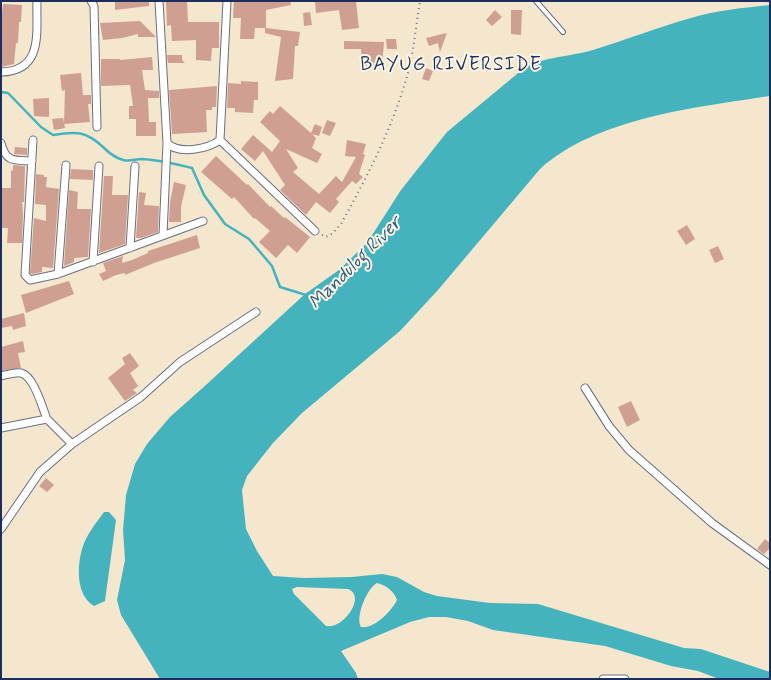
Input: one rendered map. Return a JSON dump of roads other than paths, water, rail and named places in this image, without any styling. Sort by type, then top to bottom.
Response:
[{"type":"street","points":[[1,72],[22,67],[32,59],[35,50],[37,1]]},
{"type":"street","points":[[91,1],[94,6],[97,127]]},
{"type":"street","points":[[159,1],[167,143],[163,235]]},
{"type":"street","points":[[167,143],[173,148],[181,150],[215,144],[220,140],[227,1]]},
{"type":"street","points":[[33,140],[24,275],[30,280],[58,274],[203,222]]},
{"type":"street","points":[[220,140],[315,231]]},
{"type":"street","points":[[1,143],[6,156],[11,160],[32,160]]},
{"type":"street","points":[[58,274],[66,165]]},
{"type":"street","points":[[93,262],[99,166]]},
{"type":"street","points":[[130,248],[135,166]]},
{"type":"street","points":[[1,529],[40,472],[72,444],[141,397],[180,362],[256,312]]},
{"type":"street","points":[[1,376],[15,372],[23,373],[30,378],[47,419],[72,444]]},
{"type":"street","points":[[585,388],[609,426],[629,450],[712,524],[770,566]]},
{"type":"street","points":[[1,428],[47,419]]},
{"type":"street","points":[[603,679],[625,679]]},
{"type":"lane","points":[[536,1],[563,32]]},
{"type":"water","name":"Mandulog River","points":[[770,5],[770,96],[680,110],[618,126],[589,138],[563,152],[540,169],[438,290],[400,331],[302,413],[273,443],[247,476],[242,490],[246,529],[273,576],[303,578],[382,574],[397,577],[424,592],[437,596],[490,603],[538,604],[684,648],[701,649],[770,672],[770,679],[719,679],[698,671],[671,666],[605,646],[493,630],[468,621],[446,617],[429,617],[410,622],[341,651],[358,679],[160,679],[121,615],[117,600],[125,560],[123,530],[126,495],[135,464],[147,444],[170,417],[305,294],[339,270],[367,243],[401,190],[447,132],[523,69],[548,59],[593,50],[701,15]],"holes":[[[377,583],[389,589],[397,600],[382,619],[366,627],[361,627],[360,617],[363,603],[369,591]],[[297,587],[348,589],[355,598],[354,605],[351,612],[339,623],[333,626],[326,626],[294,594],[292,589]]]},
{"type":"water","points":[[104,512],[109,512],[116,520],[105,601],[94,606],[88,601],[81,588],[79,564],[86,539]]},
{"type":"waterway","name":"Mandulog River","points":[[1,92],[8,93],[41,127],[53,135],[68,133],[86,135],[112,155],[125,161],[142,159],[192,168],[204,195],[225,224],[249,239],[272,266],[280,287],[306,295]]},
{"type":"district","name":"BAYUG RIVERSIDE","points":[[451,66]]}]
